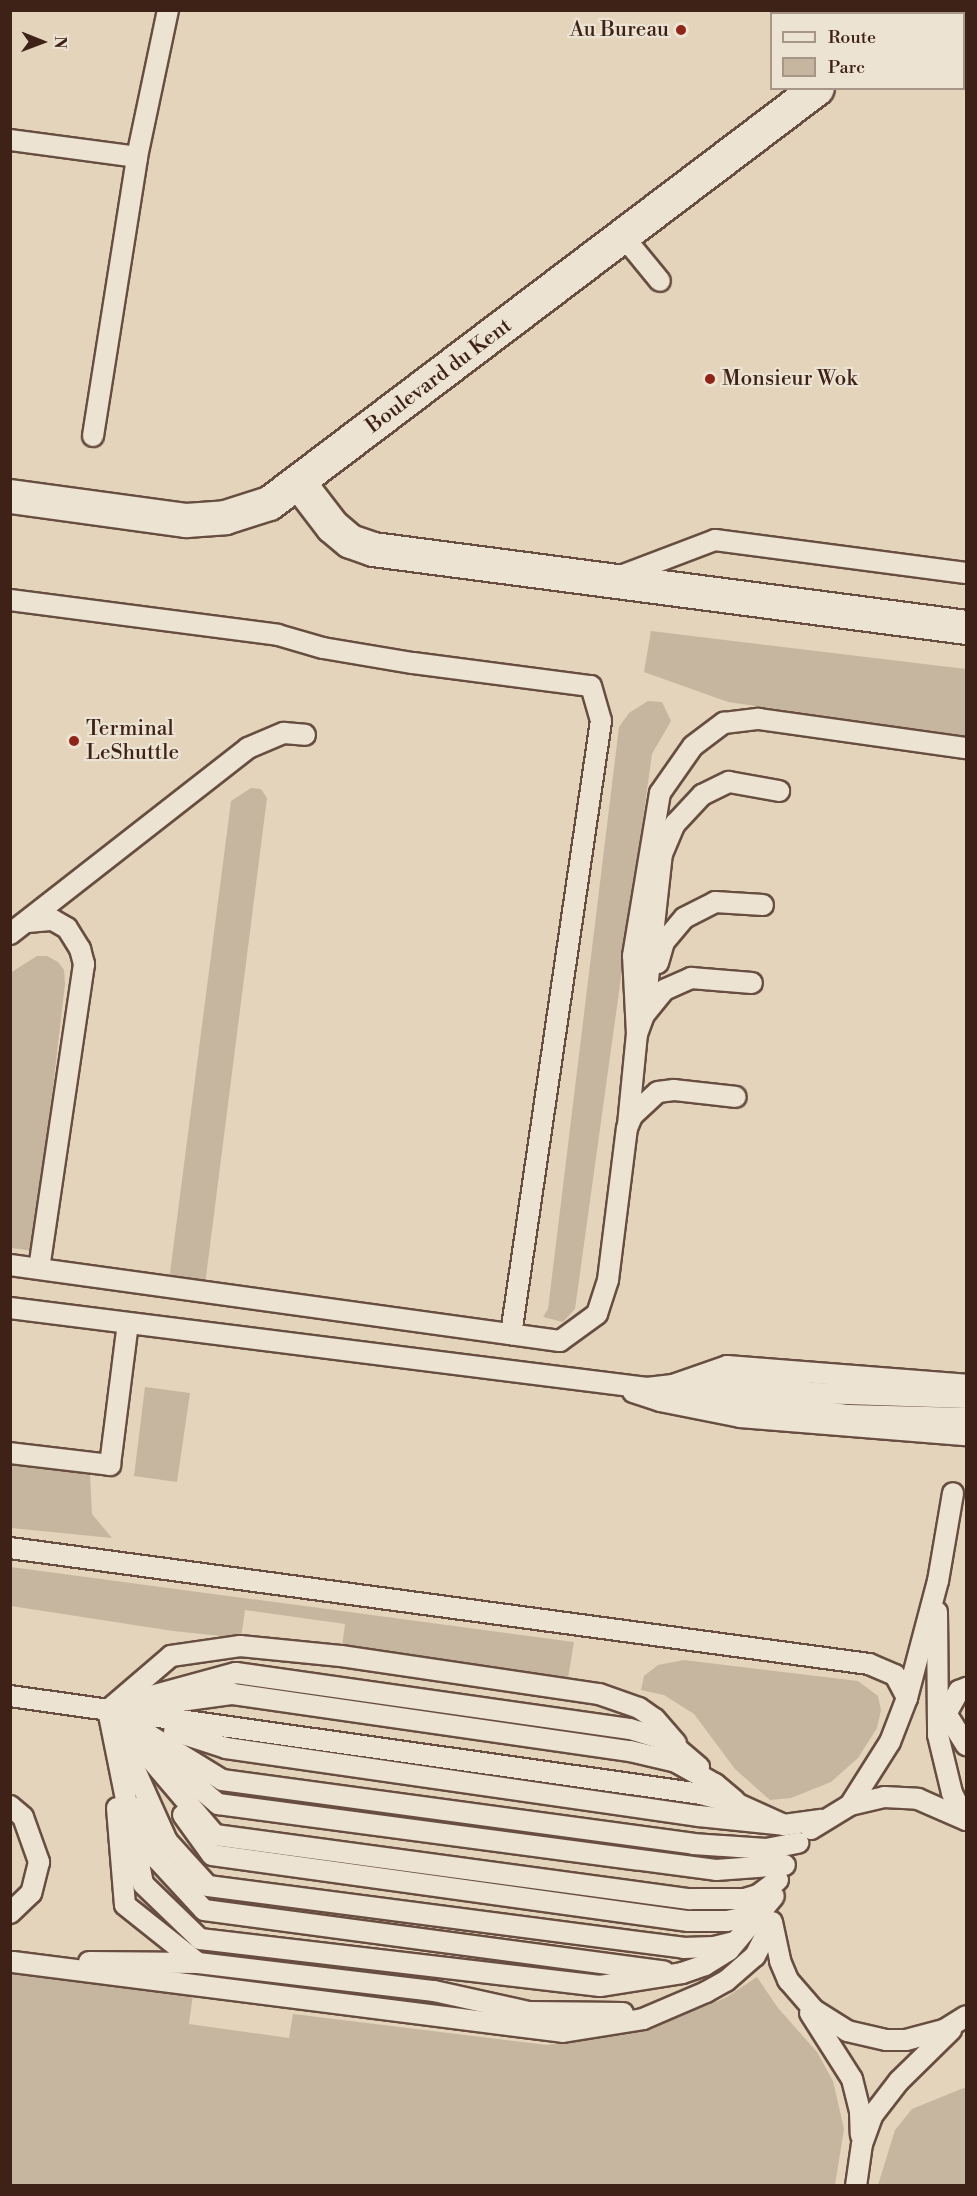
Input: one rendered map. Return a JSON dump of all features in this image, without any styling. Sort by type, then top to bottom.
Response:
[{"type":"street","name":"Boulevard du Kent","points":[[10,496],[152,517],[206,519],[248,512],[299,483],[814,90]]},
{"type":"street","points":[[299,483],[332,526],[350,541],[366,546],[966,627]]},
{"type":"lane","points":[[93,436],[137,157],[168,10]]},
{"type":"lane","points":[[10,140],[137,157]]},
{"type":"lane","points":[[623,236],[660,281]]},
{"type":"lane","points":[[610,580],[715,540],[966,573]]},
{"type":"lane","points":[[10,600],[278,635],[323,648],[391,660],[591,686],[602,721],[512,1334]]},
{"type":"lane","points":[[10,1265],[560,1341],[597,1314],[608,1280],[637,1034],[633,956],[660,793],[693,746],[724,723],[759,719],[966,748]]},
{"type":"lane","points":[[10,934],[248,748],[284,733],[305,735]]},
{"type":"lane","points":[[644,1015],[662,854],[675,824],[702,795],[729,782],[779,791]]},
{"type":"lane","points":[[637,1034],[664,942],[684,918],[715,902],[763,905]]},
{"type":"lane","points":[[28,922],[53,920],[67,928],[84,964],[39,1269]]},
{"type":"lane","points":[[644,1015],[664,990],[690,978],[752,983]]},
{"type":"lane","points":[[627,1128],[632,1116],[658,1092],[674,1090],[736,1097]]},
{"type":"lane","points":[[10,1308],[848,1415],[966,1418]]},
{"type":"lane","points":[[10,1453],[110,1465],[128,1323]]},
{"type":"lane","points":[[674,1385],[727,1366],[966,1385]]},
{"type":"lane","points":[[647,1388],[724,1380],[817,1393],[966,1398]]},
{"type":"lane","points":[[610,1384],[660,1401],[740,1417],[966,1435]]},
{"type":"lane","points":[[850,1805],[890,1742],[907,1698],[938,1581],[953,1493]]},
{"type":"lane","points":[[10,1548],[869,1664],[895,1675],[907,1698]]},
{"type":"lane","points":[[938,1581],[935,1693],[941,1758],[952,1793],[966,1820]]},
{"type":"lane","points":[[108,1710],[171,1656],[240,1646],[341,1656],[599,1694],[639,1708],[655,1719],[681,1749],[738,1804]]},
{"type":"lane","points":[[108,1710],[175,1688],[236,1673],[630,1730],[667,1740],[681,1749]]},
{"type":"lane","points":[[945,1716],[959,1690],[966,1688]]},
{"type":"lane","points":[[935,1693],[945,1716],[966,1745]]},
{"type":"lane","points":[[108,1710],[233,1694],[630,1750],[676,1762],[716,1784]]},
{"type":"lane","points":[[10,1696],[683,1792],[738,1804],[784,1825]]},
{"type":"lane","points":[[108,1710],[226,1748],[784,1825],[821,1820]]},
{"type":"lane","points":[[108,1710],[222,1780],[693,1844],[757,1849],[798,1843]]},
{"type":"lane","points":[[108,1710],[215,1834],[691,1899],[744,1899],[758,1895],[779,1880]]},
{"type":"lane","points":[[108,1710],[218,1804],[716,1869],[779,1880]]},
{"type":"lane","points":[[108,1710],[212,1855],[688,1921],[766,1918]]},
{"type":"lane","points":[[108,1710],[167,1841],[208,1886],[684,1948],[714,1947],[737,1941]]},
{"type":"lane","points":[[108,1710],[125,1905],[198,1963]]},
{"type":"lane","points":[[108,1710],[157,1859],[204,1910],[682,1973]]},
{"type":"lane","points":[[108,1710],[143,1884],[200,1939],[574,1985],[627,1984],[682,1973],[722,1956],[766,1918]]},
{"type":"lane","points":[[674,2005],[608,2014],[538,2013],[434,1991],[198,1963],[13,1962],[531,2031],[563,2032],[621,2025],[674,2005],[726,1981],[755,1956],[779,1880],[798,1843],[821,1820],[850,1805],[884,1797],[910,1798],[936,1804],[966,1820]]},
{"type":"lane","points":[[10,1806],[23,1817],[39,1862],[31,1893],[10,1913]]},
{"type":"lane","points":[[766,1918],[780,1961],[852,2079],[860,2112],[862,2144],[856,2186]]},
{"type":"lane","points":[[800,1996],[830,2022],[866,2037],[886,2040],[925,2036],[964,2018]]},
{"type":"lane","points":[[862,2144],[883,2099],[964,2018]]},
{"type":"green space","points":[[651,631],[966,669],[966,736],[728,702],[644,672]]},
{"type":"green space","points":[[648,701],[662,702],[671,721],[652,754],[575,1309],[563,1322],[543,1317],[548,1309],[619,727],[629,713]]},
{"type":"green space","points":[[251,788],[261,789],[267,798],[206,1277],[204,1284],[172,1281],[170,1273],[231,801]]},
{"type":"green space","points":[[37,956],[47,956],[58,962],[64,970],[65,984],[34,1251],[11,1248],[10,973]]},
{"type":"green space","points":[[145,1387],[190,1393],[177,1482],[134,1476]]},
{"type":"green space","points":[[11,1463],[90,1474],[92,1514],[112,1538],[11,1528]]},
{"type":"green space","points":[[11,1567],[574,1642],[568,1678],[342,1647],[345,1624],[245,1610],[241,1638],[173,1631],[11,1606]]},
{"type":"green space","points":[[684,1660],[858,1681],[878,1696],[881,1710],[877,1728],[858,1758],[831,1782],[791,1798],[770,1800],[735,1769],[694,1714],[664,1695],[641,1690],[644,1676],[658,1665]]},
{"type":"green space","points":[[11,1967],[193,1994],[189,2024],[289,2038],[293,2014],[547,2045],[657,2025],[725,1998],[757,1977],[778,2008],[817,2052],[833,2081],[844,2129],[835,2185],[11,2186]]},
{"type":"green space","points":[[966,2087],[966,2185],[878,2185],[895,2130],[912,2109]]},
{"type":"place","name":"Au Bureau","points":[[681,30]]},
{"type":"place","name":"Monsieur Wok","points":[[710,379]]},
{"type":"place","name":"Terminal LeShuttle","points":[[74,741]]}]
